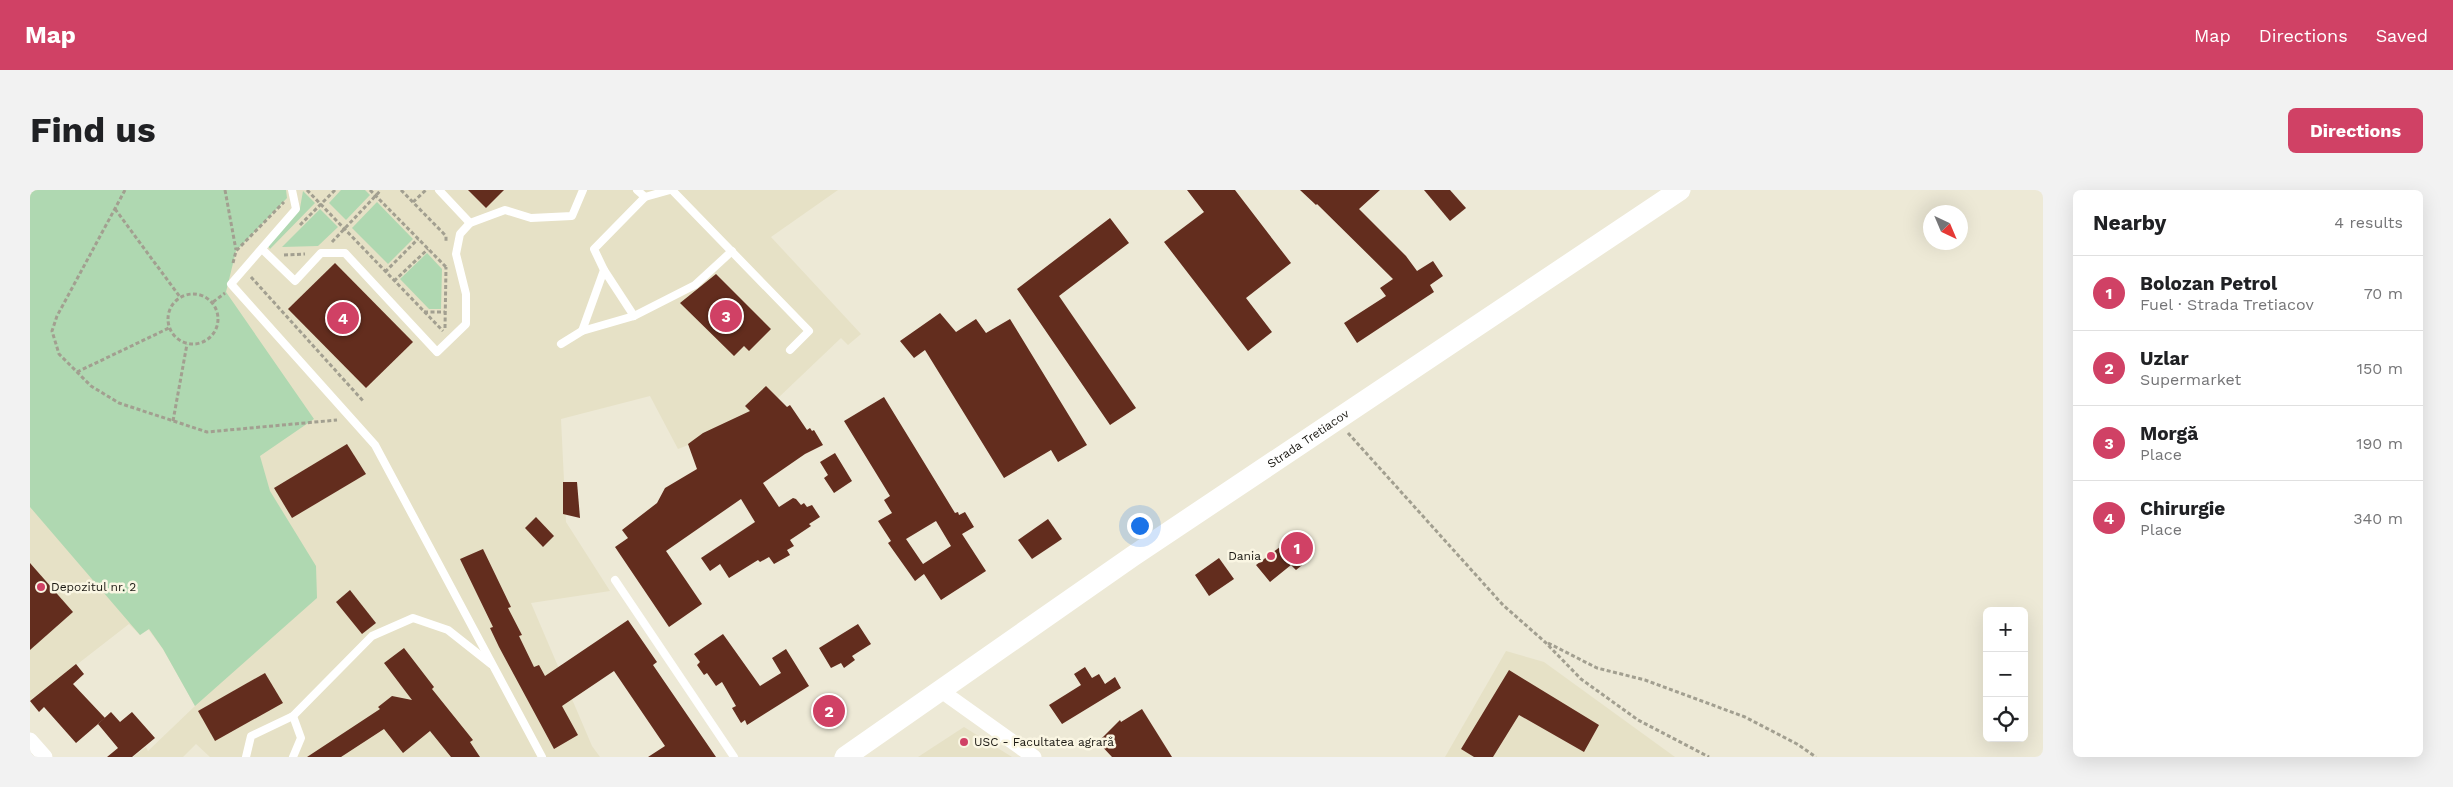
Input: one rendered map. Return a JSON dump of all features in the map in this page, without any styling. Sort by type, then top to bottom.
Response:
[{"type":"street","name":"Strada Tretiacov","points":[[845,757],[1133,556],[1680,190]]},
{"type":"street","points":[[940,690],[1034,757]]},
{"type":"street","points":[[30,740],[45,757]]},
{"type":"lane","points":[[292,190],[296,209],[231,284],[374,445],[542,757]]},
{"type":"lane","points":[[439,190],[470,223]]},
{"type":"lane","points":[[262,249],[295,281],[321,253],[345,253],[437,352],[466,324],[466,294],[456,254],[460,234],[470,223],[505,210],[531,218],[572,216],[583,190]]},
{"type":"lane","points":[[638,190],[645,197]]},
{"type":"lane","points":[[634,316],[604,270],[594,249],[645,197],[671,190],[809,331],[790,350]]},
{"type":"lane","points":[[561,344],[582,331],[634,316],[695,285],[732,251]]},
{"type":"lane","points":[[582,331],[604,270]]},
{"type":"lane","points":[[615,580],[734,757]]},
{"type":"lane","points":[[246,757],[250,736],[293,716],[372,636],[413,618],[448,630],[495,667]]},
{"type":"lane","points":[[293,716],[301,738],[293,757]]},
{"type":"path","points":[[125,190],[57,316],[52,331],[59,354],[91,386],[119,403],[207,432],[342,419]]},
{"type":"path","points":[[225,190],[236,251]]},
{"type":"path","points":[[307,190],[445,334],[446,259]]},
{"type":"path","points":[[295,230],[335,190]]},
{"type":"path","points":[[370,190],[446,267]]},
{"type":"path","points":[[364,402],[249,275],[269,256],[321,253],[381,190]]},
{"type":"path","points":[[401,190],[446,236],[446,244]]},
{"type":"path","points":[[413,202],[426,190]]},
{"type":"path","points":[[114,209],[180,297]]},
{"type":"path","points":[[373,284],[418,239]]},
{"type":"path","points":[[382,293],[428,249]]},
{"type":"path","points":[[213,302],[226,292]]},
{"type":"path","points":[[197,294],[213,302],[218,317],[215,332],[202,343],[187,344],[173,336],[169,328],[169,310],[180,297],[197,294]]},
{"type":"path","points":[[424,312],[445,312]]},
{"type":"path","points":[[77,372],[169,328]]},
{"type":"path","points":[[173,421],[187,344]]},
{"type":"path","points":[[1338,418],[1358,447],[1497,598],[1545,642],[1581,679],[1638,720],[1709,757]]},
{"type":"path","points":[[1545,642],[1597,668],[1645,680],[1745,716],[1797,744],[1816,757]]},
{"type":"shaded area","points":[[30,190],[838,190],[771,237],[861,334],[848,345],[841,338],[757,418],[678,449],[650,396],[561,419],[566,522],[610,591],[531,603],[592,746],[600,757],[210,757],[196,744],[183,757],[133,757],[146,747],[148,751],[195,706],[163,649],[148,629],[140,635],[129,624],[30,701]]},
{"type":"shaded area","points":[[1506,651],[1544,662],[1675,757],[1445,757]]},
{"type":"shaded area","name":"USC - Facultatea agrară","points":[[964,727],[1012,757],[918,757]]},
{"type":"green space","points":[[30,190],[286,190],[287,198],[236,251],[226,292],[314,419],[260,456],[270,491],[316,566],[317,598],[195,706],[163,649],[149,629],[140,635],[30,507]]},
{"type":"green space","points":[[341,190],[365,190],[370,195],[346,220],[329,203]]},
{"type":"green space","points":[[303,191],[315,203],[270,249],[268,246],[300,208]]},
{"type":"green space","points":[[377,202],[413,239],[388,264],[352,228]]},
{"type":"green space","points":[[320,209],[338,227],[318,246],[282,247]]},
{"type":"green space","points":[[427,253],[442,269],[441,309],[429,309],[400,279]]},
{"type":"building","points":[[468,190],[504,190],[486,208]]},
{"type":"building","points":[[1187,190],[1235,190],[1291,263],[1246,298],[1272,332],[1248,351],[1164,242],[1204,212]]},
{"type":"building","points":[[1300,190],[1380,190],[1359,209],[1406,256],[1417,271],[1433,261],[1443,276],[1430,285],[1434,292],[1357,343],[1344,323],[1386,296],[1380,288],[1393,279],[1317,204]]},
{"type":"building","points":[[1424,190],[1450,190],[1466,208],[1450,221]]},
{"type":"building","points":[[1110,218],[1129,243],[1059,296],[1136,408],[1110,425],[1017,289]]},
{"type":"building","points":[[335,263],[413,342],[366,388],[288,309]]},
{"type":"building","points":[[716,274],[771,329],[749,351],[744,346],[734,356],[680,303]]},
{"type":"building","points":[[940,313],[956,332],[976,319],[986,333],[1010,319],[1087,445],[1058,462],[1051,450],[1004,478],[925,350],[914,358],[900,341]]},
{"type":"building","points":[[766,386],[787,407],[790,405],[807,430],[810,428],[812,431],[814,430],[823,445],[805,454],[763,483],[779,507],[793,498],[801,505],[804,503],[807,507],[812,505],[820,517],[809,524],[811,526],[790,540],[794,546],[787,550],[790,555],[774,564],[769,557],[760,562],[758,560],[729,578],[720,564],[710,571],[701,558],[755,522],[741,499],[666,551],[702,604],[669,627],[615,547],[628,538],[622,530],[657,503],[665,488],[697,469],[688,444],[703,433],[750,411],[745,406]]},
{"type":"building","points":[[884,397],[955,513],[958,512],[959,515],[965,512],[974,527],[962,534],[986,571],[941,600],[924,574],[915,581],[888,543],[891,541],[878,521],[892,513],[884,500],[890,496],[844,421]],"holes":[[[936,521],[951,546],[923,564],[906,539]]]},
{"type":"building","points":[[347,444],[366,474],[292,518],[274,488]]},
{"type":"building","points":[[835,453],[852,481],[834,493],[824,478],[828,475],[820,462]]},
{"type":"building","points":[[563,482],[577,482],[580,518],[563,514]]},
{"type":"building","points":[[536,517],[554,536],[543,547],[525,528]]},
{"type":"building","points":[[1048,519],[1062,539],[1032,559],[1018,540]]},
{"type":"building","points":[[1301,531],[1313,546],[1301,557],[1306,562],[1296,570],[1291,565],[1270,582],[1256,565]]},
{"type":"building","points":[[483,549],[511,607],[508,608],[522,635],[519,636],[534,667],[539,665],[545,676],[628,620],[657,662],[653,665],[716,757],[648,757],[665,746],[614,671],[562,706],[578,735],[554,749],[499,647],[490,628],[493,627],[460,559]]},
{"type":"building","points":[[1219,558],[1234,579],[1209,596],[1195,575]]},
{"type":"building","name":"Depozitul nr. 2","points":[[30,563],[73,612],[30,650]]},
{"type":"building","points":[[350,590],[376,623],[362,634],[336,602]]},
{"type":"building","points":[[858,624],[871,644],[852,656],[855,660],[844,668],[841,663],[831,668],[819,648]]},
{"type":"building","points":[[723,634],[760,686],[781,673],[772,658],[786,649],[809,686],[747,725],[745,720],[741,723],[732,708],[736,706],[722,682],[716,686],[707,673],[704,675],[697,665],[700,662],[694,654]]},
{"type":"building","points":[[404,648],[434,687],[432,689],[473,740],[470,742],[480,757],[451,757],[430,731],[403,753],[384,729],[341,757],[307,757],[380,709],[378,707],[392,696],[412,700],[384,663]]},
{"type":"building","points":[[76,664],[84,674],[73,684],[105,718],[76,743],[44,707],[39,712],[30,701]]},
{"type":"building","points":[[1085,667],[1092,678],[1099,674],[1105,684],[1115,677],[1121,688],[1062,724],[1049,705],[1081,685],[1074,674]]},
{"type":"building","points":[[1509,670],[1599,725],[1584,752],[1519,715],[1493,757],[1474,757],[1461,749]]},
{"type":"building","points":[[265,673],[283,703],[215,741],[198,711]]},
{"type":"building","points":[[1142,709],[1172,757],[1112,757],[1098,742],[1120,720],[1121,722]]},
{"type":"building","points":[[111,712],[120,722],[132,712],[155,738],[132,757],[107,757],[118,748],[98,724]]},
{"type":"place","name":"Morgă","points":[[726,316]]},
{"type":"place","name":"Chirurgie","points":[[343,318]]},
{"type":"place","name":"Bolozan Petrol","points":[[1297,548]]},
{"type":"place","name":"Dania","points":[[1271,556]]},
{"type":"place","name":"Depozitul nr. 2","points":[[41,587]]},
{"type":"place","name":"Uzlar","points":[[829,711]]},
{"type":"place","name":"USC - Facultatea agrară","points":[[964,742]]}]
